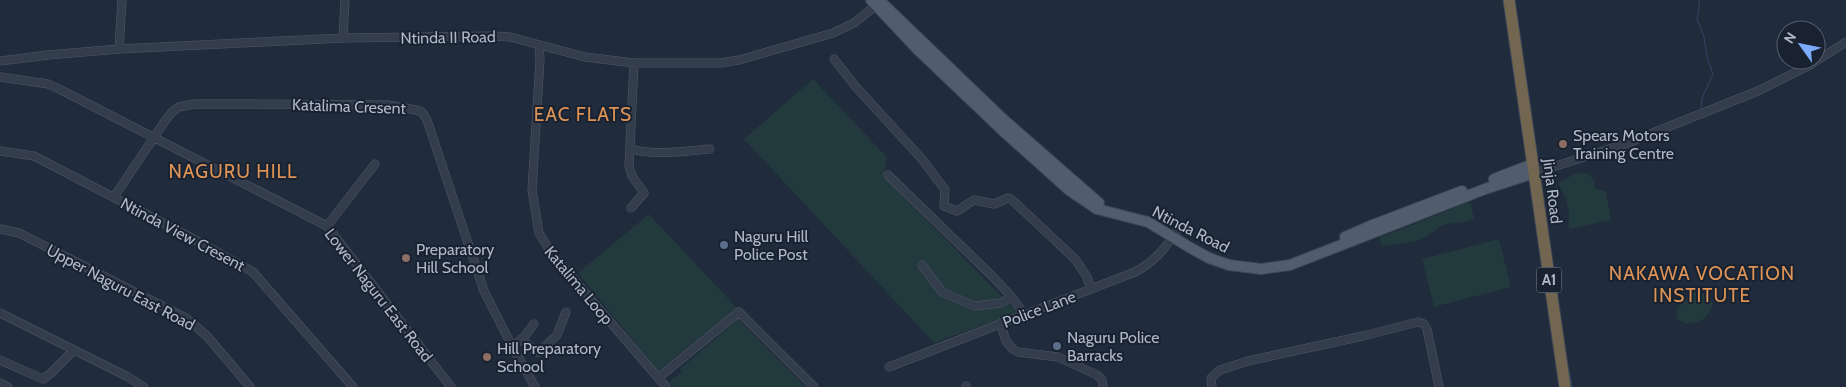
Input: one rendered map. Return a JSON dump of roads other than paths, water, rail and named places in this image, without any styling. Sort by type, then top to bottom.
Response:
[{"type":"highway","name":"Jinja Road","points":[[1509,0],[1534,169],[1542,239],[1565,387]]},
{"type":"main road","name":"Ntinda Road","points":[[877,2],[1003,119],[1098,203],[1112,209],[1148,216],[1209,258],[1229,265],[1261,269],[1278,268],[1326,252],[1534,169]]},
{"type":"street","points":[[119,49],[122,0]]},
{"type":"street","points":[[342,38],[345,0]]},
{"type":"street","name":"Ntinda II Road","points":[[0,61],[48,54],[119,49],[342,38],[494,36],[510,38],[585,57],[634,63],[706,64],[739,60],[843,29],[877,2]]},
{"type":"street","points":[[1534,169],[1626,144],[1758,91],[1810,65],[1846,42]]},
{"type":"street","name":"Katalima Loop","points":[[539,46],[540,60],[532,190],[539,233],[552,254],[666,387]]},
{"type":"street","points":[[834,59],[856,87],[921,158],[943,187],[945,190],[944,206],[957,211],[974,200],[992,204],[1008,198],[1014,200],[1075,259],[1087,277],[1091,289]]},
{"type":"street","points":[[631,208],[644,193],[629,172],[634,63]]},
{"type":"street","name":"Lower Naguru East Road","points":[[0,77],[48,84],[327,226],[451,387]]},
{"type":"street","name":"Katalima Cresent","points":[[114,197],[172,112],[180,107],[194,104],[388,105],[412,108],[422,112],[427,120],[484,291],[535,387]]},
{"type":"street","points":[[630,149],[660,153],[710,149]]},
{"type":"street","name":"Ntinda View Cresent","points":[[0,151],[34,156],[253,272],[354,387]]},
{"type":"street","points":[[327,226],[375,164]]},
{"type":"street","points":[[888,175],[1011,297],[1025,315]]},
{"type":"street","name":"Upper Naguru East Road","points":[[0,229],[11,230],[24,235],[186,318],[207,336],[250,387]]},
{"type":"street","name":"Police Lane","points":[[889,367],[1135,272],[1150,264],[1161,254],[1174,235]]},
{"type":"street","points":[[922,265],[942,292],[974,306],[1000,304],[1011,297]]},
{"type":"street","points":[[522,339],[539,352],[557,334],[566,312]]},
{"type":"street","points":[[658,378],[739,312],[814,387]]},
{"type":"street","points":[[0,313],[128,377],[144,387]]},
{"type":"street","points":[[1212,387],[1211,378],[1220,370],[1248,361],[1418,322],[1424,324],[1427,329],[1439,387]]},
{"type":"street","points":[[1001,323],[1009,347],[1018,352],[1058,357],[1097,375],[1102,380],[1103,387]]},
{"type":"street","points":[[512,346],[522,339],[534,324]]},
{"type":"street","points":[[0,360],[43,379],[74,350]]},
{"type":"street","points":[[0,383],[8,387]]},
{"type":"waterway","points":[[1699,0],[1697,19],[1704,37],[1707,57],[1713,74],[1702,98],[1701,109]]},
{"type":"waterway","points":[[1569,369],[1572,387]]},
{"type":"place","name":"Spears Motors Training Centre","points":[[1563,144]]},
{"type":"place","name":"Naguru Hill Police Post","points":[[724,245]]},
{"type":"place","name":"Preparatory Hill School","points":[[406,258]]},
{"type":"place","name":"Naguru Police Barracks","points":[[1057,346]]},
{"type":"place","name":"Hill Preparatory School","points":[[487,357]]},
{"type":"district","name":"EAC FLATS","points":[[583,114]]},
{"type":"district","name":"NAGURU HILL","points":[[233,171]]},
{"type":"district","name":"NAKAWA VOCATION INSTITUTE","points":[[1702,284]]}]
